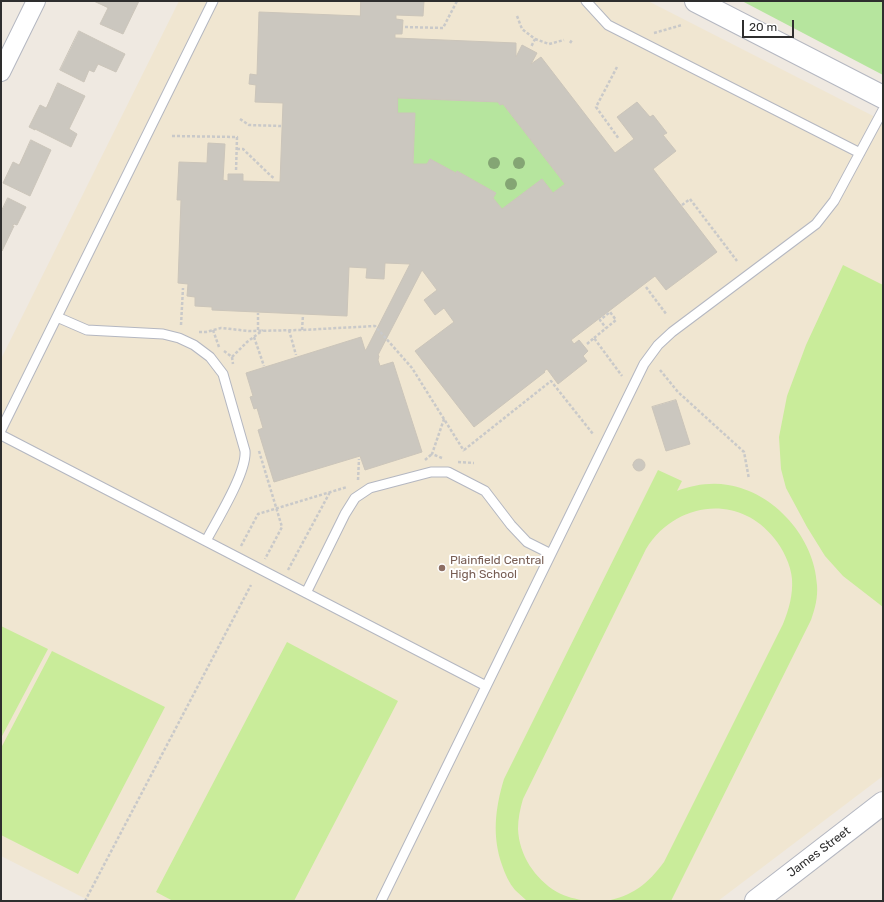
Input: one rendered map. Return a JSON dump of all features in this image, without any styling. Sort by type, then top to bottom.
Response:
[{"type":"street","points":[[1,72],[36,1]]},
{"type":"street","points":[[696,1],[883,97]]},
{"type":"street","name":"James Street","points":[[756,901],[883,803]]},
{"type":"lane","points":[[1,430],[213,1]]},
{"type":"lane","points":[[586,1],[608,25],[860,153]]},
{"type":"lane","points":[[381,901],[644,364],[658,345],[672,332],[816,224],[834,201],[883,110]]},
{"type":"lane","points":[[56,317],[87,330],[163,334],[179,338],[194,345],[210,357],[223,374],[246,458],[242,471],[206,541]]},
{"type":"lane","points":[[1,435],[486,686]]},
{"type":"lane","points":[[306,593],[345,514],[355,498],[370,488],[431,472],[448,472],[485,491],[511,525],[528,542],[551,554]]},
{"type":"path","points":[[404,27],[443,28],[457,1]]},
{"type":"path","points":[[517,16],[522,29],[535,39],[550,44],[564,40]]},
{"type":"path","points":[[647,36],[682,25]]},
{"type":"path","points":[[531,47],[535,39]]},
{"type":"path","points":[[617,67],[596,107],[619,138]]},
{"type":"path","points":[[240,119],[249,125],[281,126]]},
{"type":"path","points":[[172,136],[237,137],[236,172]]},
{"type":"path","points":[[237,149],[243,149],[275,179]]},
{"type":"path","points":[[682,205],[690,199],[737,261]]},
{"type":"path","points":[[646,287],[667,315]]},
{"type":"path","points":[[181,330],[183,288]]},
{"type":"path","points":[[586,344],[594,338],[616,320],[610,312],[600,320],[606,328]]},
{"type":"path","points":[[258,313],[258,330]]},
{"type":"path","points":[[302,330],[303,315]]},
{"type":"path","points":[[193,331],[206,332],[221,328],[302,330],[375,326],[412,368],[464,451],[551,381],[593,434]]},
{"type":"path","points":[[232,356],[264,330]]},
{"type":"path","points":[[289,330],[296,355]]},
{"type":"path","points":[[254,337],[264,366]]},
{"type":"path","points":[[594,338],[622,376]]},
{"type":"path","points":[[660,370],[678,392],[744,452],[749,479]]},
{"type":"path","points":[[421,463],[432,454],[445,419]]},
{"type":"path","points":[[432,454],[447,460]]},
{"type":"path","points":[[358,483],[359,459]]},
{"type":"path","points":[[453,461],[474,464]]},
{"type":"path","points":[[247,549],[241,546],[258,514],[354,485]]},
{"type":"path","points":[[283,567],[289,570],[330,492]]},
{"type":"path","points":[[259,555],[271,561]]},
{"type":"path","points":[[85,901],[251,584]]},
{"type":"shaded area","name":"Plainfield Central High School","points":[[179,1],[648,1],[883,121],[883,776],[718,901],[90,901],[1,856],[1,359]]},
{"type":"green space","points":[[742,1],[883,1],[883,75]]},
{"type":"green space","points":[[398,98],[498,102],[500,105],[503,104],[565,184],[553,193],[542,179],[502,209],[493,198],[496,193],[457,171],[456,173],[430,159],[427,164],[413,164],[415,113],[398,113]]},
{"type":"green space","points":[[843,265],[883,285],[883,607],[843,576],[825,556],[786,488],[781,469],[779,437],[787,396],[806,345]]},
{"type":"green space","points":[[658,470],[682,481],[677,491],[702,485],[728,485],[745,489],[776,507],[789,520],[809,551],[814,567],[817,585],[817,598],[814,612],[671,901],[606,901],[624,896],[639,888],[652,877],[664,862],[783,624],[791,596],[791,574],[786,557],[774,538],[759,524],[743,514],[725,509],[707,509],[690,513],[673,521],[658,533],[646,549],[523,799],[520,810],[518,829],[521,848],[535,873],[549,887],[557,892],[567,897],[586,901],[527,901],[515,890],[507,878],[497,844],[496,822],[498,801],[504,779]]},
{"type":"green space","points":[[1,626],[48,649],[1,738]]},
{"type":"green space","points":[[287,642],[398,701],[294,901],[173,901],[156,892]]},
{"type":"green space","points":[[52,651],[165,707],[78,874],[1,835],[1,748]]},
{"type":"building","points":[[94,1],[139,1],[123,34],[100,24],[108,8]]},
{"type":"building","points":[[361,1],[424,1],[423,16],[396,15],[396,19],[403,20],[402,34],[395,34],[395,38],[516,43],[516,57],[522,45],[537,53],[531,64],[541,57],[615,153],[634,139],[617,117],[637,102],[650,117],[653,115],[667,133],[663,135],[676,151],[653,169],[717,252],[666,290],[655,276],[571,340],[574,344],[579,340],[588,351],[583,356],[587,361],[558,384],[547,369],[474,427],[415,351],[454,322],[444,308],[435,315],[424,300],[437,290],[422,270],[378,355],[378,360],[380,366],[393,362],[422,452],[365,470],[360,456],[274,482],[258,430],[263,428],[257,408],[254,409],[250,397],[253,396],[246,373],[361,337],[366,350],[410,264],[385,263],[384,279],[366,278],[367,268],[349,267],[347,316],[212,310],[212,307],[195,306],[195,297],[187,296],[188,284],[178,283],[181,200],[177,200],[179,162],[207,163],[208,143],[225,144],[223,180],[228,181],[228,174],[243,174],[243,181],[280,182],[283,103],[255,102],[256,85],[249,84],[250,74],[257,75],[259,12],[360,16]],"holes":[[[398,98],[498,102],[500,105],[503,104],[565,184],[553,193],[542,179],[502,209],[493,198],[496,193],[457,171],[456,173],[430,159],[427,164],[413,164],[415,113],[398,113]]]},
{"type":"building","points":[[79,31],[125,54],[116,72],[98,64],[94,72],[89,70],[84,82],[60,70]]},
{"type":"building","points":[[58,83],[85,96],[69,129],[77,134],[71,147],[29,127],[40,105],[46,108]]},
{"type":"building","points":[[31,140],[51,150],[30,196],[3,183],[13,162],[19,165]]},
{"type":"building","points":[[8,198],[26,207],[17,225],[14,224],[12,226],[14,226],[2,251],[1,212]]},
{"type":"building","points":[[676,400],[690,444],[666,451],[652,407]]},
{"type":"building","points":[[641,459],[644,460],[644,470],[637,471],[634,470],[633,463],[634,460]]},
{"type":"place","name":"Plainfield Central High School","points":[[442,568]]}]
